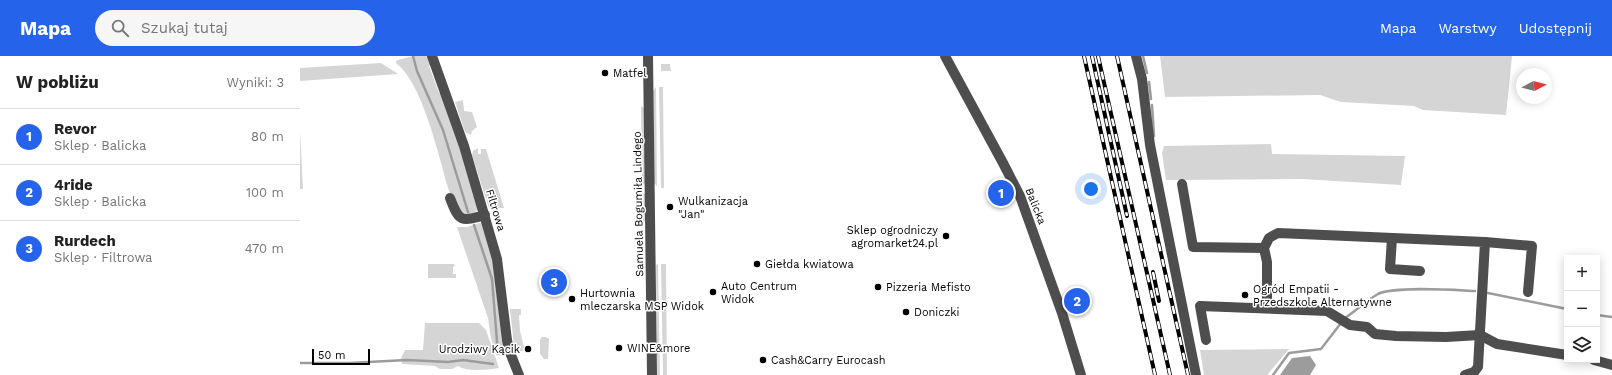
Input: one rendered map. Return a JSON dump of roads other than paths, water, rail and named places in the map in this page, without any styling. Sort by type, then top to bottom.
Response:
[{"type":"street","name":"Filtrowa","points":[[432,56],[464,146],[485,215],[497,259],[509,350],[519,375]]},
{"type":"street","name":"Samuela Bogumiła Lindego","points":[[648,56],[652,375]]},
{"type":"street","name":"Balicka","points":[[945,56],[1020,196],[1062,313],[1080,375]]},
{"type":"street","points":[[1136,56],[1142,79],[1150,145],[1196,375]]},
{"type":"street","points":[[1182,184],[1193,247],[1264,248]]},
{"type":"street","points":[[450,198],[456,214],[460,218],[468,219],[485,215]]},
{"type":"street","points":[[1267,308],[1267,262],[1264,248],[1269,238],[1278,234],[1485,242],[1532,246],[1528,292]]},
{"type":"street","points":[[1392,238],[1390,269],[1420,271]]},
{"type":"street","points":[[1465,375],[1474,372],[1478,367],[1485,242]]},
{"type":"street","points":[[1206,340],[1200,306],[1327,311],[1350,325],[1367,327],[1375,334],[1449,337],[1480,335],[1497,344],[1564,355]]},
{"type":"street","points":[[1600,362],[1612,365]]},
{"type":"waterway","points":[[413,56],[417,71],[443,130],[468,212]]},
{"type":"waterway","points":[[1143,56],[1147,73]]},
{"type":"waterway","points":[[1149,82],[1151,99]]},
{"type":"waterway","points":[[1152,105],[1154,136]]},
{"type":"waterway","points":[[474,225],[492,279],[498,354]]},
{"type":"waterway","points":[[1345,318],[1374,296],[1386,292],[1411,289],[1475,291]]},
{"type":"waterway","points":[[1488,293],[1564,308]]},
{"type":"waterway","points":[[1600,315],[1612,317]]},
{"type":"waterway","points":[[1273,375],[1289,353],[1321,349],[1341,323]]},
{"type":"waterway","points":[[300,363],[349,363],[407,360],[448,362],[463,360],[493,364]]},
{"type":"railway","points":[[1084,56],[1155,375]]},
{"type":"railway","points":[[1092,56],[1127,216]]},
{"type":"railway","points":[[1098,56],[1170,375]]},
{"type":"railway","points":[[1117,56],[1188,375]]},
{"type":"railway","points":[[1153,272],[1159,301]]},
{"type":"place","name":"Matfel","points":[[605,73]]},
{"type":"place","name":"Revor","points":[[1001,193]]},
{"type":"place","name":"Wulkanizacja \"Jan\"","points":[[670,207]]},
{"type":"place","name":"Sklep ogrodniczy agromarket24.pl","points":[[946,236]]},
{"type":"place","name":"Giełda kwiatowa","points":[[757,264]]},
{"type":"place","name":"Rurdech","points":[[554,282]]},
{"type":"place","name":"Pizzeria Mefisto","points":[[878,287]]},
{"type":"place","name":"Auto Centrum Widok","points":[[713,292]]},
{"type":"place","name":"Ogród Empatii - Przedszkole Alternatywne","points":[[1245,295]]},
{"type":"place","name":"Hurtownia mleczarska MSP Widok","points":[[572,299]]},
{"type":"place","name":"4ride","points":[[1077,301]]},
{"type":"place","name":"Doniczki","points":[[906,312]]},
{"type":"place","name":"WINE&more","points":[[619,348]]},
{"type":"place","name":"Urodziwy Kącik","points":[[528,349]]},
{"type":"place","name":"Cash&Carry Eurocash","points":[[763,360]]}]
